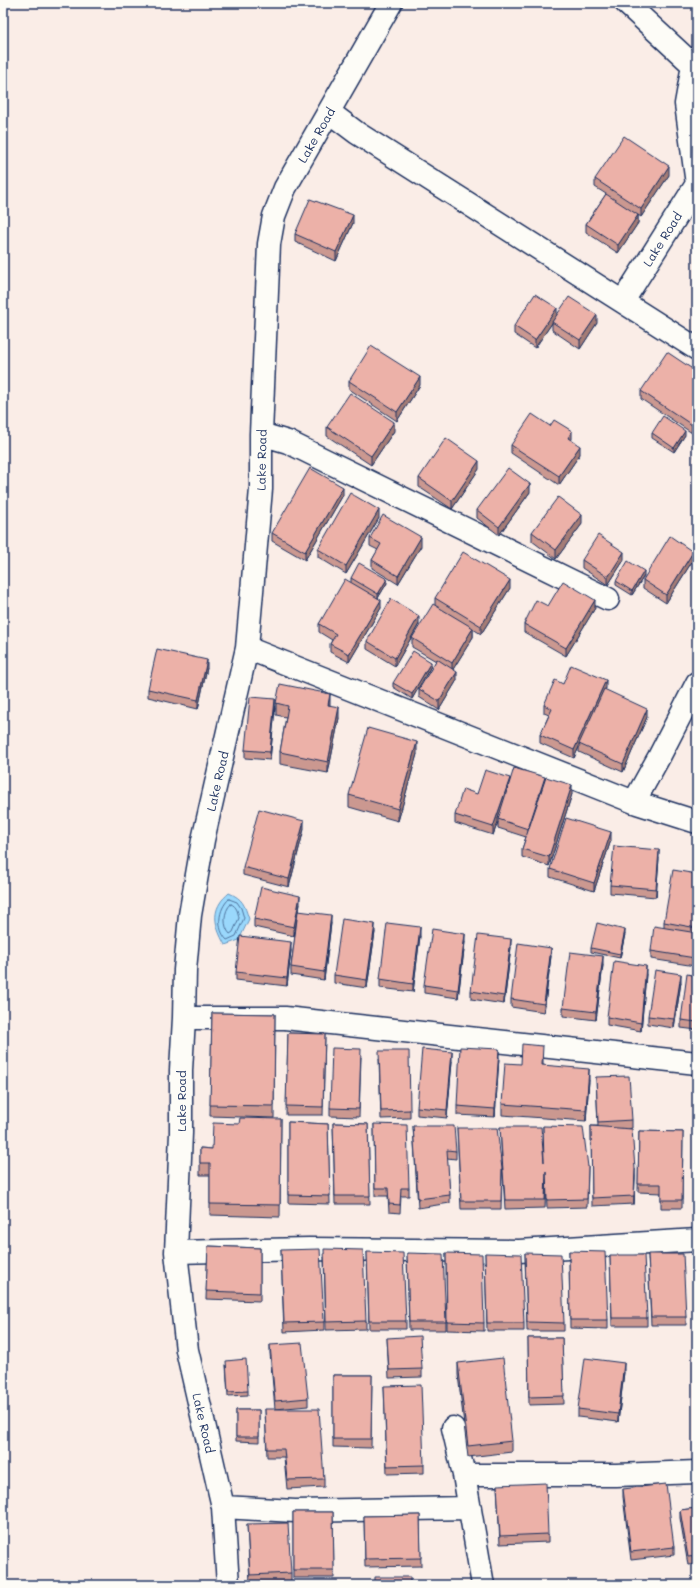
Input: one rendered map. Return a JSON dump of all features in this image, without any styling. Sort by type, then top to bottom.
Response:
[{"type":"street","name":"Lake Road","points":[[228,1585],[223,1507],[187,1350],[176,1252],[181,1133],[181,1070],[185,970],[190,915],[203,840],[247,648],[261,489],[261,434],[269,244],[274,216],[285,188],[391,3]]},
{"type":"street","points":[[626,3],[696,65]]},
{"type":"street","name":"Lake Road","points":[[623,301],[697,184],[686,104],[696,65]]},
{"type":"street","points":[[329,112],[370,141],[697,349]]},
{"type":"street","points":[[261,434],[288,442],[608,598]]},
{"type":"street","points":[[247,648],[634,802],[697,822]]},
{"type":"street","points":[[634,802],[697,683]]},
{"type":"street","points":[[184,1018],[285,1018],[697,1063]]},
{"type":"street","points":[[176,1252],[309,1249],[519,1251],[697,1240]]},
{"type":"street","points":[[453,1428],[464,1475],[483,1585]]},
{"type":"street","points":[[464,1475],[616,1475],[697,1472]]},
{"type":"street","points":[[223,1507],[295,1511],[470,1508]]},
{"type":"water","points":[[229,893],[240,900],[246,909],[249,919],[239,940],[225,945],[216,924],[216,914],[217,908]]},
{"type":"building","points":[[624,136],[669,166],[641,209],[595,179]]},
{"type":"building","points":[[606,194],[638,215],[618,245],[586,224]]},
{"type":"building","points":[[310,199],[353,215],[336,252],[295,234]]},
{"type":"building","points":[[535,294],[557,308],[535,340],[514,326]]},
{"type":"building","points":[[569,297],[597,315],[580,340],[552,322]]},
{"type":"building","points":[[371,346],[420,377],[397,412],[349,381]]},
{"type":"building","points":[[667,352],[697,372],[697,418],[692,425],[641,391]]},
{"type":"building","points":[[350,393],[394,422],[371,456],[327,427]]},
{"type":"building","points":[[532,414],[550,426],[554,420],[572,431],[568,438],[580,446],[559,476],[511,445]]},
{"type":"building","points":[[663,416],[685,431],[674,448],[652,433]]},
{"type":"building","points":[[446,438],[479,461],[452,501],[419,478]]},
{"type":"building","points":[[310,468],[343,487],[305,552],[272,533]]},
{"type":"building","points":[[508,468],[530,484],[499,527],[477,510]]},
{"type":"building","points":[[350,493],[379,510],[346,566],[318,549]]},
{"type":"building","points":[[558,497],[582,515],[556,550],[532,532]]},
{"type":"building","points":[[383,515],[421,537],[398,576],[372,560],[381,544],[370,538]]},
{"type":"building","points":[[598,535],[624,552],[608,577],[582,560]]},
{"type":"building","points":[[670,536],[693,552],[666,595],[643,580]]},
{"type":"building","points":[[463,552],[510,580],[481,626],[435,598]]},
{"type":"building","points":[[628,561],[644,571],[632,591],[616,581]]},
{"type":"building","points":[[359,563],[387,579],[378,594],[351,578]]},
{"type":"building","points":[[345,579],[381,600],[349,654],[330,644],[336,634],[319,624]]},
{"type":"building","points":[[563,581],[595,600],[566,648],[524,624],[536,600],[548,606]]},
{"type":"building","points":[[391,599],[419,616],[395,658],[367,641]]},
{"type":"building","points":[[433,604],[473,628],[452,663],[412,638]]},
{"type":"building","points":[[157,649],[207,660],[198,700],[148,689]]},
{"type":"building","points":[[413,651],[431,662],[412,694],[393,683]]},
{"type":"building","points":[[437,659],[457,672],[439,701],[419,689]]},
{"type":"building","points":[[571,665],[606,680],[574,750],[540,735],[552,709],[544,705],[555,680],[563,684]]},
{"type":"building","points":[[280,684],[330,694],[328,705],[339,707],[328,762],[280,752],[288,706],[276,703]]},
{"type":"building","points":[[604,689],[647,709],[623,764],[579,744]]},
{"type":"building","points":[[250,697],[275,699],[270,752],[245,750]]},
{"type":"building","points":[[368,728],[417,742],[398,809],[349,795]]},
{"type":"building","points":[[514,768],[545,777],[528,829],[498,819]]},
{"type":"building","points":[[485,770],[510,778],[493,827],[455,815],[463,789],[477,794]]},
{"type":"building","points":[[546,777],[572,785],[549,857],[522,849]]},
{"type":"building","points":[[259,809],[304,821],[289,879],[243,867]]},
{"type":"building","points":[[566,818],[611,832],[594,883],[550,869]]},
{"type":"building","points":[[614,846],[659,850],[656,889],[610,885]]},
{"type":"building","points":[[673,870],[697,874],[697,928],[664,922]]},
{"type":"building","points":[[261,887],[300,896],[294,927],[254,919]]},
{"type":"building","points":[[298,911],[331,915],[324,972],[291,967]]},
{"type":"building","points":[[342,919],[375,924],[367,980],[334,975]]},
{"type":"building","points":[[387,923],[420,927],[413,984],[380,979]]},
{"type":"building","points":[[597,923],[625,930],[620,954],[591,948]]},
{"type":"building","points":[[654,926],[697,933],[695,958],[651,951]]},
{"type":"building","points":[[432,929],[465,934],[458,990],[424,985]]},
{"type":"building","points":[[478,935],[511,939],[504,996],[471,991]]},
{"type":"building","points":[[240,936],[291,942],[287,978],[236,972]]},
{"type":"building","points":[[518,943],[551,948],[544,1004],[511,999]]},
{"type":"building","points":[[570,952],[603,956],[596,1012],[563,1008]]},
{"type":"building","points":[[614,961],[646,966],[641,1023],[607,1017]]},
{"type":"building","points":[[655,970],[681,974],[674,1019],[648,1016]]},
{"type":"building","points":[[687,974],[697,976],[697,1022],[681,1020]]},
{"type":"building","points":[[212,1013],[275,1014],[274,1106],[210,1105]]},
{"type":"building","points":[[288,1033],[325,1034],[323,1107],[286,1106]]},
{"type":"building","points":[[522,1044],[543,1046],[542,1065],[589,1069],[586,1110],[502,1104],[505,1063],[521,1064]]},
{"type":"building","points":[[460,1047],[499,1049],[495,1109],[457,1106]]},
{"type":"building","points":[[332,1048],[361,1049],[359,1109],[330,1108]]},
{"type":"building","points":[[422,1049],[452,1052],[447,1110],[417,1107]]},
{"type":"building","points":[[379,1051],[409,1051],[410,1110],[381,1111]]},
{"type":"building","points":[[629,1076],[632,1120],[598,1122],[596,1077]]},
{"type":"building","points":[[240,1118],[281,1119],[280,1205],[210,1204],[210,1163],[200,1163],[200,1148],[212,1149],[213,1123],[239,1124]]},
{"type":"building","points":[[288,1122],[328,1124],[330,1196],[288,1195]]},
{"type":"building","points":[[333,1123],[368,1124],[370,1196],[335,1196]]},
{"type":"building","points":[[374,1124],[407,1125],[409,1188],[401,1188],[400,1205],[389,1204],[388,1188],[375,1188]]},
{"type":"building","points":[[413,1126],[454,1126],[456,1151],[447,1150],[450,1195],[418,1199]]},
{"type":"building","points":[[543,1126],[583,1127],[588,1167],[587,1199],[547,1200],[546,1171],[545,1200],[505,1200],[500,1127],[541,1127],[544,1162]]},
{"type":"building","points":[[591,1126],[632,1129],[635,1169],[634,1196],[592,1198]]},
{"type":"building","points":[[457,1128],[497,1128],[502,1169],[501,1201],[461,1201]]},
{"type":"building","points":[[639,1131],[683,1132],[682,1200],[661,1200],[661,1184],[638,1184]]},
{"type":"building","points":[[208,1246],[260,1248],[260,1293],[206,1291]]},
{"type":"building","points":[[320,1249],[324,1322],[284,1323],[281,1250]]},
{"type":"building","points":[[324,1249],[363,1250],[366,1321],[326,1322]]},
{"type":"building","points":[[569,1251],[605,1252],[608,1320],[570,1320]]},
{"type":"building","points":[[367,1252],[403,1253],[406,1321],[369,1321]]},
{"type":"building","points":[[407,1253],[443,1254],[446,1322],[409,1322]]},
{"type":"building","points":[[446,1253],[482,1254],[484,1323],[447,1322]]},
{"type":"building","points":[[485,1253],[521,1254],[524,1323],[487,1323]]},
{"type":"building","points":[[525,1253],[561,1254],[564,1323],[527,1322]]},
{"type":"building","points":[[648,1254],[683,1254],[686,1317],[651,1317]]},
{"type":"building","points":[[610,1255],[644,1255],[647,1318],[612,1318]]},
{"type":"building","points":[[694,1255],[697,1255],[697,1315]]},
{"type":"building","points":[[420,1336],[422,1369],[389,1370],[387,1338]]},
{"type":"building","points":[[528,1338],[562,1338],[564,1396],[529,1397]]},
{"type":"building","points":[[302,1343],[308,1398],[275,1401],[270,1345]]},
{"type":"building","points":[[503,1358],[512,1441],[468,1446],[458,1363]]},
{"type":"building","points":[[585,1358],[624,1363],[618,1414],[578,1409]]},
{"type":"building","points":[[246,1359],[248,1391],[228,1392],[226,1361]]},
{"type":"building","points":[[333,1375],[372,1375],[371,1439],[333,1439]]},
{"type":"building","points":[[421,1385],[424,1465],[387,1466],[384,1386]]},
{"type":"building","points":[[265,1409],[319,1409],[324,1479],[287,1480],[284,1449],[267,1449]]},
{"type":"building","points":[[236,1410],[259,1410],[259,1437],[236,1437]]},
{"type":"building","points":[[546,1483],[548,1534],[500,1536],[497,1485]]},
{"type":"building","points":[[666,1484],[674,1547],[631,1552],[623,1489]]},
{"type":"building","points":[[697,1508],[697,1556],[688,1557],[680,1510]]},
{"type":"building","points":[[293,1512],[333,1512],[334,1570],[293,1570]]},
{"type":"building","points":[[420,1515],[421,1558],[365,1559],[364,1516]]},
{"type":"building","points":[[288,1523],[291,1573],[250,1575],[247,1524]]},
{"type":"building","points":[[375,1577],[410,1577],[410,1585],[375,1585]]},
{"type":"building","points":[[337,1582],[337,1585],[290,1585]]}]
